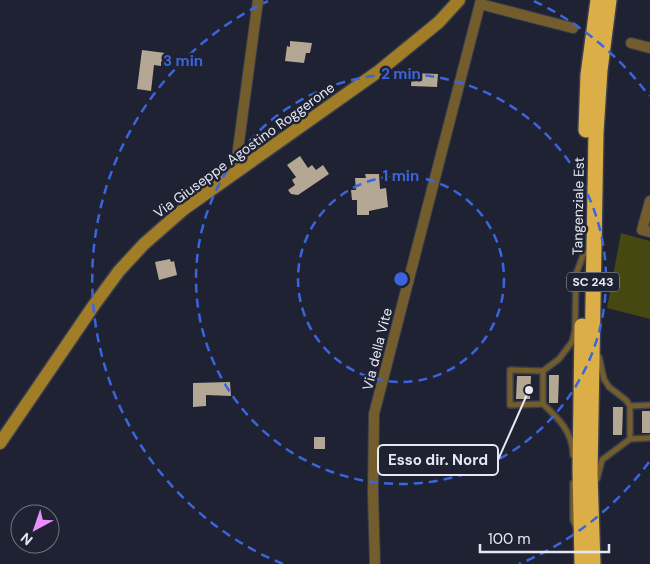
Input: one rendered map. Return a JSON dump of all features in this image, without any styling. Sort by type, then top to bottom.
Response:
[{"type":"highway","name":"Tangenziale Est","points":[[589,562],[588,75],[598,0]]},
{"type":"highway","name":"Tangenziale Est","points":[[589,562],[580,536],[589,253],[600,70],[609,0]]},
{"type":"street","points":[[235,172],[258,0]]},
{"type":"street","name":"Via Giuseppe Agostino Roggerone","points":[[0,443],[119,271],[144,244],[184,208],[379,71],[439,22],[460,0]]},
{"type":"street","points":[[480,2],[573,28]]},
{"type":"street","name":"Via della Vite","points":[[375,564],[373,494],[374,414],[480,2]]},
{"type":"street","points":[[632,43],[650,48]]},
{"type":"street","points":[[646,231],[650,201]]},
{"type":"lane","points":[[589,253],[601,282]]},
{"type":"lane","points":[[573,465],[573,447],[563,424],[542,404],[510,405],[510,370],[543,370],[568,350],[574,330],[576,274],[589,253]]},
{"type":"lane","points":[[600,302],[598,352],[600,367],[609,387],[626,400],[630,406],[630,438]]},
{"type":"lane","points":[[542,404],[543,370]]},
{"type":"lane","points":[[630,406],[650,405]]},
{"type":"lane","points":[[589,562],[598,540],[597,474],[602,460],[630,438],[650,438]]},
{"type":"lane","points":[[573,474],[573,520],[580,536]]},
{"type":"shaded area","points":[[621,233],[650,241],[650,319],[607,308]]},
{"type":"building","points":[[290,41],[312,43],[310,53],[306,53],[304,63],[285,61],[287,46],[290,47]]},
{"type":"building","points":[[142,50],[165,53],[164,62],[161,62],[161,66],[154,65],[151,91],[137,89]]},
{"type":"building","points":[[412,73],[438,74],[437,87],[411,86]]},
{"type":"building","points":[[300,156],[308,168],[312,165],[316,170],[323,165],[329,174],[298,195],[291,194],[288,190],[295,185],[292,180],[296,177],[287,165]]},
{"type":"building","points":[[365,174],[379,174],[380,189],[386,188],[388,207],[369,211],[369,215],[357,215],[357,200],[352,200],[351,190],[356,190],[355,178],[366,178]]},
{"type":"building","points":[[170,259],[171,262],[174,261],[177,275],[159,280],[155,262]]},
{"type":"building","points":[[549,375],[559,375],[558,403],[549,403]]},
{"type":"building","points":[[517,376],[531,376],[530,399],[516,399]]},
{"type":"building","points":[[230,382],[231,396],[206,395],[206,406],[193,407],[193,383]]},
{"type":"building","points":[[613,407],[623,407],[622,435],[613,435]]},
{"type":"building","points":[[642,411],[650,411],[650,433],[642,433]]},
{"type":"building","points":[[314,437],[325,437],[325,449],[314,449]]},
{"type":"place","name":"Esso dir. Nord","points":[[529,390]]}]
